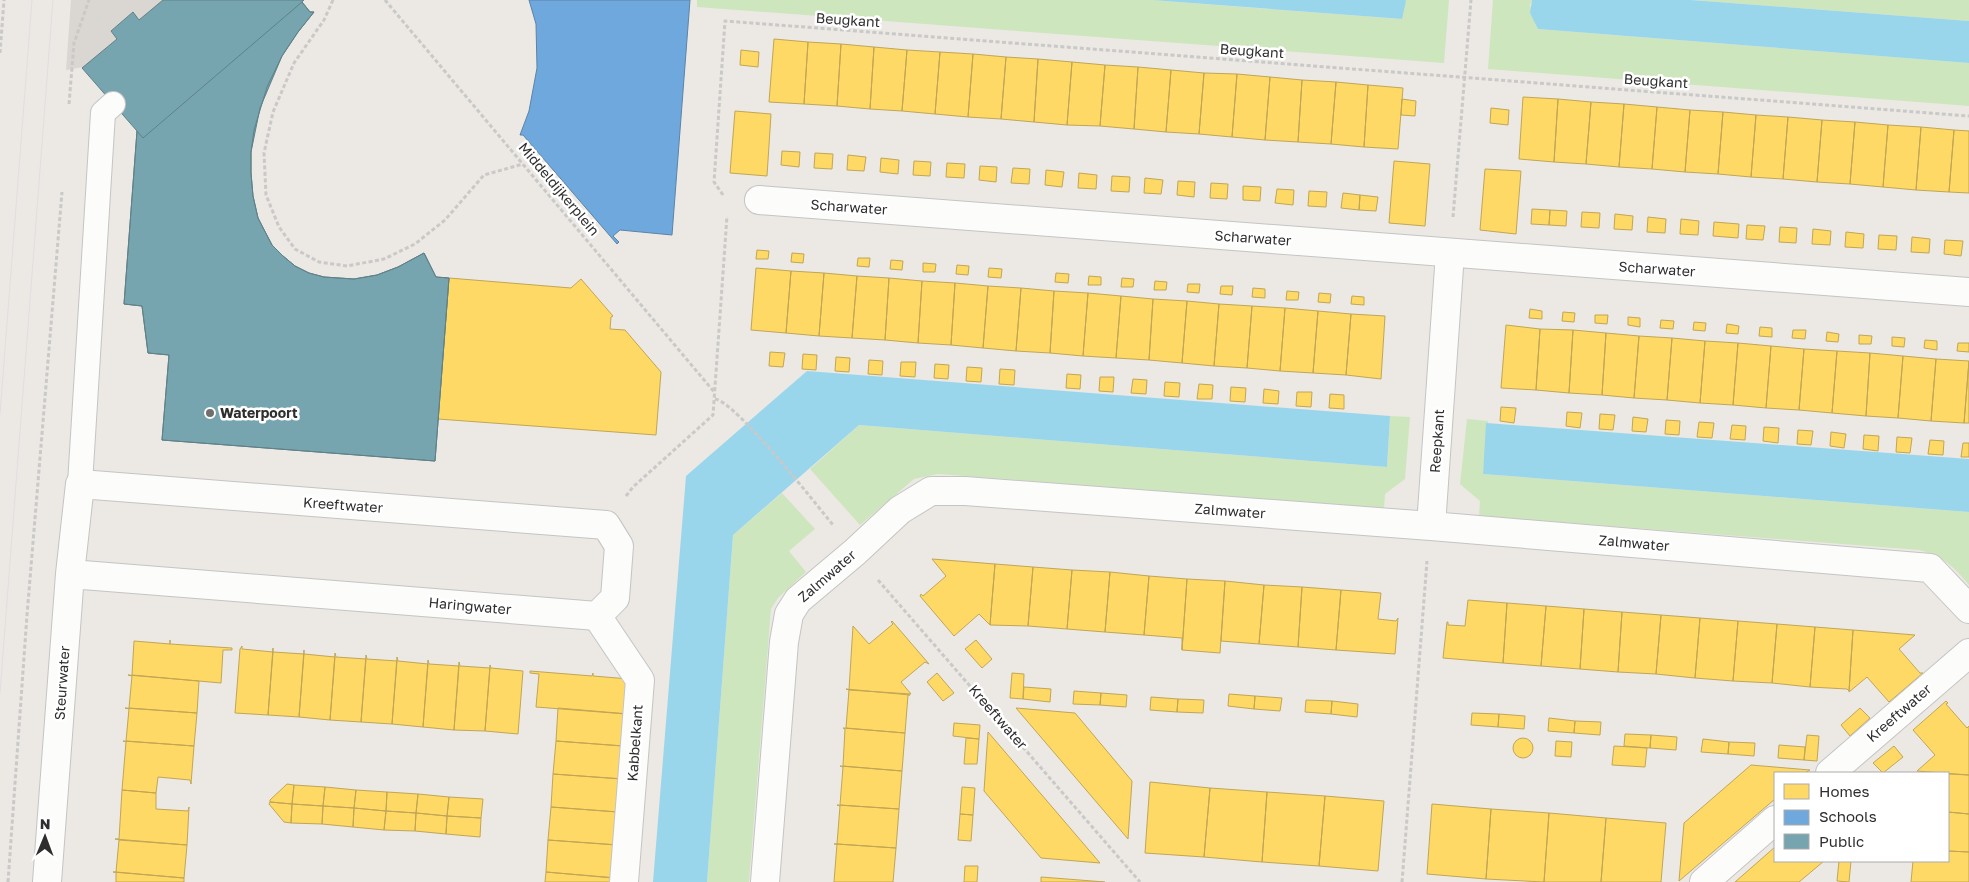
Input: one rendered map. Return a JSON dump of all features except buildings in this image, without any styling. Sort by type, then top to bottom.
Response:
[{"type":"street","name":"Scharwater","points":[[759,200],[1969,292]]},
{"type":"street","name":"Reepkant","points":[[1431,526],[1450,253]]},
{"type":"street","name":"Kreeftwater","points":[[80,484],[606,525]]},
{"type":"street","name":"Steurwater","points":[[47,882],[70,574],[80,484]]},
{"type":"street","name":"Zalmwater","points":[[764,882],[784,642],[789,614],[798,600],[855,552],[900,510],[931,491],[965,491],[1431,526],[1930,568],[1969,609]]},
{"type":"street","points":[[597,616],[615,598],[619,546],[606,525]]},
{"type":"street","name":"Haringwater","points":[[70,574],[597,616]]},
{"type":"street","name":"Kabbelkant","points":[[597,616],[640,680],[624,882]]},
{"type":"street","name":"Kreeftwater","points":[[1831,772],[1969,652]]},
{"type":"street","points":[[1704,882],[1774,821]]},
{"type":"lane","points":[[80,484],[103,113],[113,104]]},
{"type":"path","points":[[0,53],[4,0]]},
{"type":"path","points":[[69,109],[74,43],[89,0]]},
{"type":"path","points":[[333,0],[324,20],[294,63],[273,112],[264,153],[266,195],[279,227],[295,249],[319,262],[347,266],[384,259],[415,244],[445,220],[484,176],[523,164]]},
{"type":"path","name":"Middeldijkerplein","points":[[385,0],[715,393]]},
{"type":"path","points":[[1450,253],[1471,0]]},
{"type":"path","name":"Beugkant","points":[[732,208],[714,182],[725,21],[1969,116]]},
{"type":"path","points":[[8,882],[28,605],[62,188]]},
{"type":"path","points":[[606,525],[633,487],[713,415],[726,216],[739,202],[759,200]]},
{"type":"path","points":[[715,399],[721,400],[744,420],[819,508]]},
{"type":"path","points":[[1402,882],[1431,526]]},
{"type":"path","name":"Kreeftwater","points":[[855,552],[1140,882]]},
{"type":"green space","points":[[697,0],[1152,0],[1401,19],[1405,0],[1449,0],[1444,63],[697,7]]},
{"type":"green space","points":[[1493,0],[1532,0],[1530,5],[1538,29],[1969,63],[1969,106],[1488,69]]},
{"type":"green space","points":[[1691,0],[1969,0],[1969,21]]},
{"type":"green space","points":[[1390,416],[1410,417],[1405,479],[1385,494],[1384,508],[938,474],[914,479],[860,525],[810,469],[859,425],[1387,467]]},
{"type":"green space","points":[[1467,419],[1488,421],[1483,474],[1969,512],[1969,585],[1958,572],[1942,559],[1919,550],[1479,516],[1480,501],[1460,484]]},
{"type":"green space","points":[[782,493],[815,529],[789,551],[806,572],[778,598],[771,609],[749,882],[707,882],[733,535]]},
{"type":"shaded area","points":[[71,0],[163,0],[139,20],[132,13],[111,31],[117,39],[84,67],[66,70]]},
{"type":"water","points":[[1152,0],[1405,0],[1406,1],[1402,19]]},
{"type":"water","points":[[1532,0],[1691,0],[1969,21],[1969,63],[1538,29],[1530,13]]},
{"type":"water","points":[[807,371],[1390,416],[1387,467],[859,425],[733,535],[707,882],[653,882],[686,476]]},
{"type":"water","points":[[1486,423],[1969,459],[1969,512],[1483,474]]},
{"type":"tram line","points":[[0,414],[32,0]]},
{"type":"tram line","points":[[0,693],[53,0]]},
{"type":"place","name":"Waterpoort","points":[[210,413]]}]
